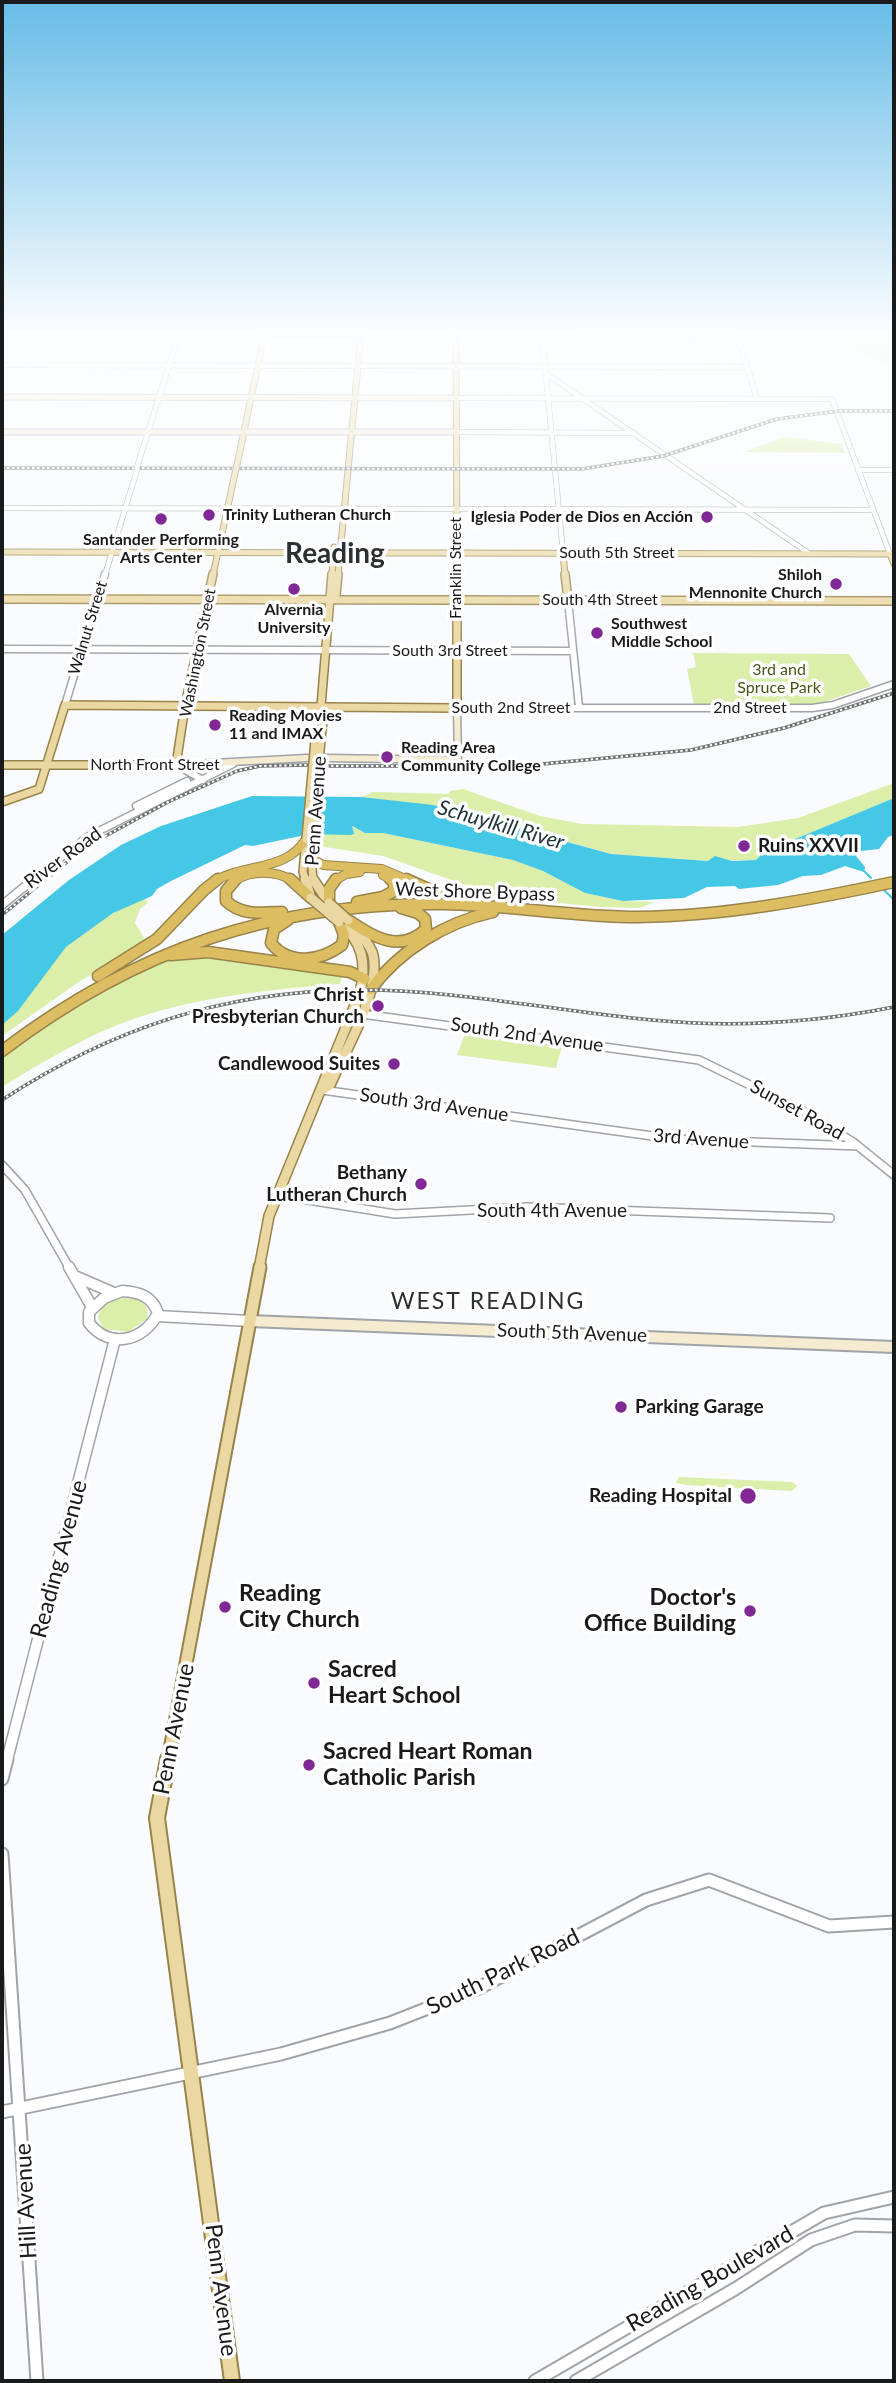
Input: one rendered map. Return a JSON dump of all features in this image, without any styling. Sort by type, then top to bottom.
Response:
[{"type":"highway","points":[[97,976],[156,940],[217,880],[238,871],[293,857],[301,850],[306,839]]},
{"type":"highway","points":[[309,855],[323,865],[386,870],[445,894],[540,907]]},
{"type":"highway","points":[[292,912],[258,914],[239,910],[226,901],[225,890],[243,876],[269,873],[291,879],[311,898]]},
{"type":"highway","points":[[326,898],[334,880],[355,873],[377,873],[394,884],[394,891],[387,896],[344,904]]},
{"type":"highway","name":"West Shore Bypass","points":[[2,1051],[49,1013],[125,969],[191,942],[262,922],[359,908],[443,904],[597,915],[700,913],[894,880]]},
{"type":"highway","name":"West Shore Bypass","points":[[2,1042],[44,1009],[97,976],[135,958],[200,934],[292,912],[344,904],[424,900],[637,914]]},
{"type":"highway","points":[[321,912],[281,924],[271,933],[272,947],[282,954],[298,958],[329,954],[340,947],[344,940],[344,921],[389,943],[412,940],[427,927],[424,917],[408,910],[359,908]]},
{"type":"highway","points":[[366,995],[397,960],[469,917],[500,912],[597,915]]},
{"type":"highway","points":[[125,969],[170,955],[197,951],[350,972],[365,979]]},
{"type":"main road","name":"Washington Street","points":[[176,765],[185,706],[241,445]]},
{"type":"main road","points":[[321,706],[332,600],[336,596],[337,512],[342,509],[349,445]]},
{"type":"main road","name":"Franklin Street","points":[[326,758],[458,760],[455,445]]},
{"type":"main road","name":"South 5th Street","points":[[2,552],[892,554]]},
{"type":"main road","points":[[564,553],[568,600]]},
{"type":"main road","points":[[892,554],[894,564]]},
{"type":"main road","name":"South 4th Street","points":[[2,599],[894,601]]},
{"type":"main road","name":"South 4th Street","points":[[868,601],[894,606]]},
{"type":"main road","points":[[188,693],[190,701],[205,706]]},
{"type":"main road","name":"South 2nd Street","points":[[65,705],[457,708]]},
{"type":"main road","name":"Walnut Street","points":[[2,802],[39,789],[65,705]]},
{"type":"main road","points":[[184,721],[191,709],[205,706]]},
{"type":"main road","points":[[295,706],[321,714],[347,706]]},
{"type":"main road","name":"Penn Avenue","points":[[232,2381],[157,1818],[269,1216],[322,1090],[366,995],[363,949],[311,876],[306,839],[321,706]]},
{"type":"main road","name":"Penn Avenue","points":[[319,729],[309,855],[304,877],[311,898],[344,921],[373,953],[362,1014],[330,1085],[322,1090]]},
{"type":"main road","name":"North Front Street","points":[[2,765],[229,765],[261,759],[307,758]]},
{"type":"main road","name":"South 5th Avenue","points":[[250,1321],[894,1347]]},
{"type":"street","name":"Walnut Street","points":[[65,705],[145,445]]},
{"type":"street","points":[[552,445],[564,553]]},
{"type":"street","points":[[653,445],[810,554]]},
{"type":"street","points":[[850,445],[892,554]]},
{"type":"street","points":[[859,470],[894,470]]},
{"type":"street","points":[[2,508],[873,510]]},
{"type":"street","points":[[568,600],[579,708]]},
{"type":"street","name":"South 3rd Street","points":[[2,649],[573,651]]},
{"type":"street","name":"2nd Street","points":[[701,708],[817,708],[894,684]]},
{"type":"street","name":"South 2nd Street","points":[[457,708],[701,708]]},
{"type":"street","points":[[176,765],[184,773],[199,779]]},
{"type":"street","points":[[176,765],[199,779]]},
{"type":"street","name":"River Road","points":[[2,905],[79,842],[229,765]]},
{"type":"street","points":[[177,785],[183,780],[184,773]]},
{"type":"street","name":"River Road","points":[[126,816],[135,807],[177,785],[199,779]]},
{"type":"street","name":"South 2nd Avenue","points":[[362,1014],[692,1058]]},
{"type":"street","name":"Sunset Road","points":[[692,1058],[803,1111],[858,1146],[894,1175]]},
{"type":"street","name":"South 3rd Avenue","points":[[322,1090],[545,1122]]},
{"type":"street","name":"3rd Avenue","points":[[545,1122],[674,1139],[858,1146]]},
{"type":"street","points":[[2,1165],[24,1190],[92,1307]]},
{"type":"street","name":"South 4th Avenue","points":[[276,1195],[395,1214],[527,1207],[830,1218]]},
{"type":"street","points":[[75,1275],[90,1285],[114,1293]]},
{"type":"street","points":[[130,1291],[144,1294],[155,1304],[157,1316],[145,1332],[115,1339],[101,1336],[91,1328],[88,1318],[92,1307],[114,1293],[130,1291]]},
{"type":"street","points":[[157,1316],[250,1321]]},
{"type":"street","name":"Reading Avenue","points":[[2,1779],[115,1339]]},
{"type":"street","name":"Hill Avenue","points":[[2,1854],[37,2381]]},
{"type":"street","name":"South Park Road","points":[[2,2112],[193,2073],[342,2038],[479,1989],[646,1900],[709,1880],[829,1926],[894,1922]]},
{"type":"street","name":"Reading Boulevard","points":[[535,2381],[824,2213],[894,2197]]},
{"type":"street","name":"Reading Boulevard","points":[[576,2381],[735,2289],[811,2240],[855,2225],[894,2226]]},
{"type":"green space","points":[[762,445],[842,445],[845,453],[744,452]]},
{"type":"green space","name":"3rd and Spruce Park","points":[[693,653],[849,654],[871,686],[818,704],[694,705],[687,669],[696,667]]},
{"type":"green space","points":[[894,783],[894,798],[764,852],[756,860],[708,861],[611,854],[453,809],[361,797],[373,792],[449,794],[450,791],[463,789],[540,816],[582,824],[738,827],[798,818]]},
{"type":"green space","points":[[351,826],[365,833],[383,833],[513,860],[543,871],[585,893],[623,901],[654,902],[640,908],[601,907],[500,897],[383,856],[319,846],[319,835],[332,832],[350,835]]},
{"type":"green space","points":[[144,898],[148,903],[140,909],[135,923],[147,943],[80,981],[2,1036],[2,1025],[66,947],[113,913]]},
{"type":"green space","points":[[194,955],[342,977],[340,984],[229,996],[147,1015],[89,1037],[2,1087],[2,1056],[12,1047],[121,979],[169,960]]},
{"type":"green space","points":[[467,1028],[563,1043],[556,1068],[457,1055]]},
{"type":"green space","points":[[123,1298],[142,1302],[147,1309],[147,1319],[128,1332],[104,1329],[98,1318],[103,1306]]},
{"type":"green space","points":[[679,1477],[792,1482],[797,1486],[792,1491],[686,1485],[676,1483]]},
{"type":"water","name":"Schuylkill River","points":[[252,796],[361,797],[433,805],[611,854],[708,861],[715,856],[732,861],[756,860],[764,852],[894,798],[894,835],[888,837],[879,849],[861,851],[856,856],[865,867],[864,872],[845,866],[821,875],[803,876],[778,885],[739,889],[735,886],[707,887],[684,898],[623,901],[585,893],[543,871],[513,860],[383,833],[365,833],[352,826],[354,834],[350,835],[310,834],[253,846],[245,845],[171,881],[157,889],[152,896],[113,913],[66,947],[18,1011],[2,1025],[2,935],[69,880],[121,845],[161,826]]},
{"type":"waterway","points":[[864,871],[871,878]]},
{"type":"waterway","points":[[883,889],[894,900]]},
{"type":"railway","points":[[2,468],[582,469],[663,456],[696,445]]},
{"type":"railway","points":[[326,766],[521,766],[691,750],[784,728],[894,693]]},
{"type":"railway","points":[[2,915],[87,846],[168,802],[237,771],[260,766],[307,765]]},
{"type":"railway","points":[[2,1100],[85,1053],[171,1018],[260,997],[307,992],[356,990],[430,993],[615,1016],[713,1024],[773,1023],[894,1007]]},
{"type":"place","name":"Trinity Lutheran Church","points":[[209,515]]},
{"type":"place","name":"Iglesia Poder de Dios en Acción","points":[[707,517]]},
{"type":"place","name":"Santander Performing Arts Center","points":[[161,519]]},
{"type":"place","name":"Shiloh Mennonite Church","points":[[836,584]]},
{"type":"place","name":"Alvernia University","points":[[294,589]]},
{"type":"place","name":"Southwest Middle School","points":[[597,633]]},
{"type":"place","name":"Reading Movies 11 and IMAX","points":[[215,725]]},
{"type":"place","name":"Reading Area Community College","points":[[387,757]]},
{"type":"place","name":"Ruins XXVII","points":[[744,846]]},
{"type":"place","name":"Christ Presbyterian Church","points":[[378,1006]]},
{"type":"place","name":"Candlewood Suites","points":[[394,1064]]},
{"type":"place","name":"Bethany Lutheran Church","points":[[421,1184]]},
{"type":"place","name":"Parking Garage","points":[[621,1407]]},
{"type":"place","name":"Reading Hospital","points":[[748,1496]]},
{"type":"place","name":"Reading City Church","points":[[225,1607]]},
{"type":"place","name":"Doctor's Office Building","points":[[750,1611]]},
{"type":"place","name":"Sacred Heart School","points":[[314,1683]]},
{"type":"place","name":"Sacred Heart Roman Catholic Parish","points":[[309,1765]]},
{"type":"district","name":"Reading","points":[[335,554]]},
{"type":"district","name":"WEST READING","points":[[488,1302]]}]
